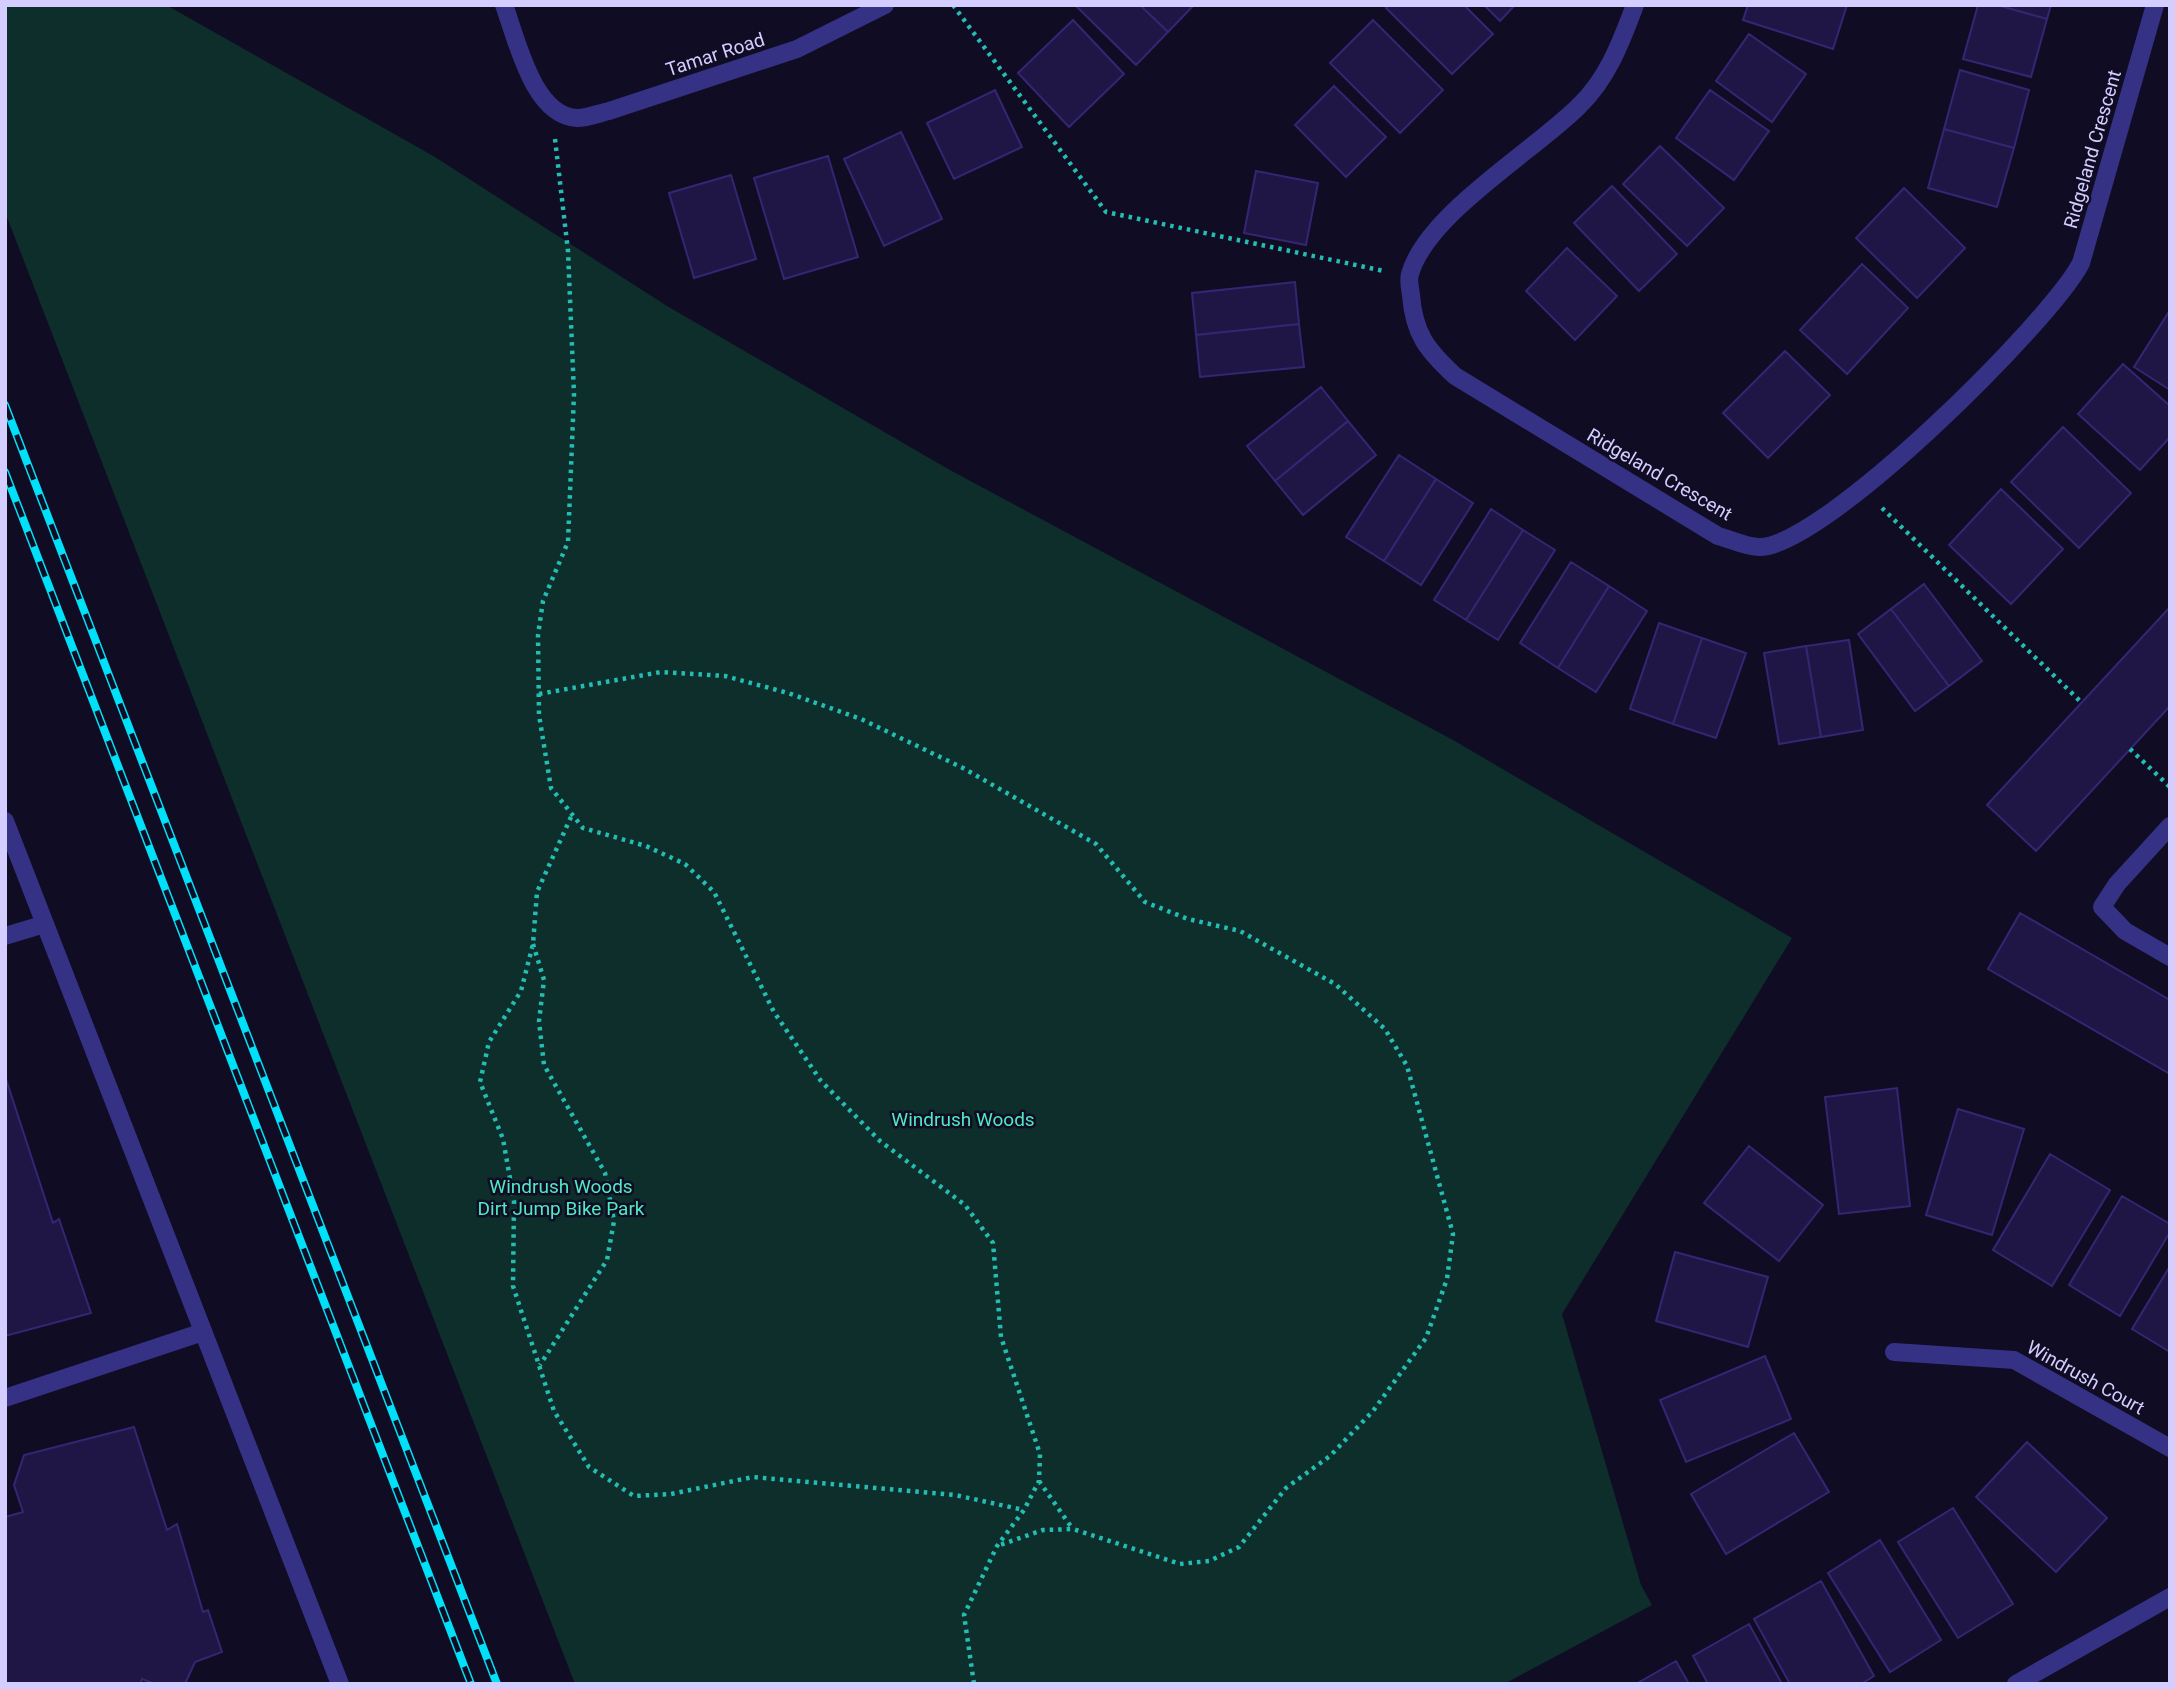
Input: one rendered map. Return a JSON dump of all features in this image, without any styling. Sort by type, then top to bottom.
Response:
[{"type":"street","points":[[504,5],[531,80],[552,111]]},
{"type":"street","name":"Tamar Road","points":[[552,111],[578,118],[609,111],[797,49],[885,5]]},
{"type":"street","points":[[1409,276],[1434,233],[1477,192],[1580,106],[1614,61],[1635,5]]},
{"type":"street","name":"Ridgeland Crescent","points":[[1409,276],[1413,320],[1429,351],[1455,376],[1718,536],[1760,547],[1792,538],[1864,490],[1997,365],[2071,282],[2089,237],[2155,5]]},
{"type":"street","points":[[5,821],[340,1684]]},
{"type":"street","points":[[2170,826],[2117,884],[2102,907],[2125,931],[2170,957]]},
{"type":"street","points":[[5,936],[45,924]]},
{"type":"street","points":[[6,1396],[203,1332]]},
{"type":"street","name":"Windrush Court","points":[[1894,1352],[2014,1360],[2170,1448]]},
{"type":"street","points":[[2016,1684],[2170,1597]]},
{"type":"path","points":[[953,5],[1107,212],[1409,276]]},
{"type":"path","points":[[552,111],[568,251],[574,394],[568,542],[543,601],[538,635],[539,694],[551,788],[571,817],[583,828],[646,846],[685,864],[714,892],[774,1012],[821,1081],[880,1142],[965,1205],[993,1243],[1001,1337],[1040,1454],[1039,1481],[1024,1510],[997,1546],[964,1615],[974,1684]]},
{"type":"path","points":[[1864,490],[2082,703]]},
{"type":"path","points":[[539,694],[661,672],[725,676],[788,693],[861,719],[963,768],[1096,844],[1146,902],[1188,919],[1240,931],[1335,984],[1385,1029],[1407,1066],[1453,1234],[1447,1279],[1426,1338],[1373,1411],[1330,1456],[1286,1488],[1239,1547],[1209,1561],[1180,1564],[1073,1529],[1043,1530],[997,1546]]},
{"type":"path","points":[[2130,749],[2170,787]]},
{"type":"path","points":[[571,817],[537,892],[533,944],[520,991],[489,1042],[480,1082],[503,1139],[514,1201],[513,1286],[554,1410],[589,1468],[634,1496],[671,1494],[753,1476],[955,1495],[1024,1510]]},
{"type":"path","points":[[533,944],[544,980],[539,1021],[544,1065],[605,1173],[614,1221],[607,1260],[539,1365]]},
{"type":"path","points":[[1039,1481],[1073,1529]]},
{"type":"green space","name":"Windrush Woods","points":[[5,5],[166,5],[435,157],[667,306],[948,469],[1453,740],[1792,938],[1562,1314],[1641,1585],[1652,1605],[1504,1684],[575,1684],[5,212]]},
{"type":"building","points":[[1075,5],[1140,5],[1168,32],[1136,65]]},
{"type":"building","points":[[1140,5],[1194,5],[1168,32]]},
{"type":"building","points":[[1389,5],[1464,5],[1493,34],[1452,74],[1386,8]]},
{"type":"building","points":[[1484,5],[1515,5],[1500,21]]},
{"type":"building","points":[[1748,5],[1847,5],[1833,49],[1743,20]]},
{"type":"building","points":[[1978,5],[1997,5],[2047,19],[2031,77],[1963,59]]},
{"type":"building","points":[[1997,5],[2051,5],[2047,19]]},
{"type":"building","points":[[1073,20],[1124,74],[1069,127],[1018,73]]},
{"type":"building","points":[[1373,20],[1443,90],[1400,133],[1330,63]]},
{"type":"building","points":[[1749,34],[1806,74],[1772,122],[1716,81]]},
{"type":"building","points":[[1960,70],[2029,90],[2014,148],[1944,129]]},
{"type":"building","points":[[1334,86],[1386,137],[1346,177],[1295,125]]},
{"type":"building","points":[[995,90],[1022,147],[954,179],[927,123]]},
{"type":"building","points":[[1710,90],[1769,131],[1734,180],[1676,138]]},
{"type":"building","points":[[1944,129],[2014,148],[1997,207],[1928,188]]},
{"type":"building","points":[[901,132],[942,219],[884,246],[844,159]]},
{"type":"building","points":[[1660,146],[1724,208],[1687,246],[1623,184]]},
{"type":"building","points":[[828,156],[858,257],[784,279],[754,178]]},
{"type":"building","points":[[1256,171],[1318,183],[1306,245],[1244,233]]},
{"type":"building","points":[[731,175],[756,259],[694,278],[669,193]]},
{"type":"building","points":[[1612,186],[1677,254],[1639,291],[1574,223]]},
{"type":"building","points":[[1904,188],[1965,248],[1917,298],[1856,238]]},
{"type":"building","points":[[1567,248],[1617,296],[1575,340],[1526,291]]},
{"type":"building","points":[[1862,264],[1908,308],[1847,374],[1800,330]]},
{"type":"building","points":[[1295,282],[1299,324],[1196,335],[1192,293]]},
{"type":"building","points":[[2170,310],[2170,390],[2134,367]]},
{"type":"building","points":[[1299,324],[1304,367],[1200,377],[1196,335]]},
{"type":"building","points":[[1785,351],[1830,395],[1768,458],[1723,413]]},
{"type":"building","points":[[2123,364],[2170,406],[2170,437],[2140,470],[2078,414]]},
{"type":"building","points":[[1321,387],[1348,421],[1275,481],[1247,446]]},
{"type":"building","points":[[1348,421],[1376,455],[1303,515],[1275,481]]},
{"type":"building","points":[[2063,427],[2131,493],[2079,548],[2011,482]]},
{"type":"building","points":[[1399,455],[1436,479],[1384,561],[1346,537]]},
{"type":"building","points":[[1436,479],[1473,503],[1421,585],[1384,561]]},
{"type":"building","points":[[2001,489],[2063,549],[2011,604],[1949,545]]},
{"type":"building","points":[[1491,509],[1523,530],[1466,620],[1434,600]]},
{"type":"building","points":[[1523,530],[1555,550],[1498,640],[1466,620]]},
{"type":"building","points":[[1571,562],[1609,586],[1558,668],[1520,643]]},
{"type":"building","points":[[1924,584],[1982,661],[1949,686],[1891,609]]},
{"type":"building","points":[[1609,586],[1647,611],[1596,692],[1558,668]]},
{"type":"building","points":[[2170,607],[2170,706],[2036,851],[1987,805]]},
{"type":"building","points":[[1891,609],[1949,686],[1915,711],[1858,634]]},
{"type":"building","points":[[1659,623],[1702,638],[1673,724],[1630,709]]},
{"type":"building","points":[[1702,638],[1746,653],[1716,738],[1673,724]]},
{"type":"building","points":[[1849,640],[1863,730],[1821,737],[1806,646]]},
{"type":"building","points":[[1806,646],[1821,737],[1779,744],[1764,653]]},
{"type":"building","points":[[2020,913],[2170,1000],[2170,1074],[1988,969]]},
{"type":"building","points":[[6,1079],[53,1223],[59,1219],[91,1313],[5,1336]]},
{"type":"building","points":[[1897,1088],[1910,1206],[1839,1214],[1825,1097]]},
{"type":"building","points":[[1958,1109],[2024,1129],[1992,1235],[1926,1215]]},
{"type":"building","points":[[1749,1146],[1823,1205],[1779,1261],[1704,1203]]},
{"type":"building","points":[[2050,1154],[2110,1190],[2052,1286],[1993,1250]]},
{"type":"building","points":[[2122,1196],[2170,1224],[2170,1232],[2120,1316],[2069,1285]]},
{"type":"building","points":[[1675,1252],[1768,1277],[1748,1347],[1656,1321]]},
{"type":"building","points":[[2170,1266],[2170,1352],[2132,1329]]},
{"type":"building","points":[[1765,1356],[1791,1419],[1686,1462],[1660,1400]]},
{"type":"building","points":[[134,1427],[167,1530],[177,1524],[203,1612],[208,1610],[222,1652],[195,1662],[185,1684],[155,1684],[142,1679],[140,1684],[5,1684],[5,1517],[23,1512],[14,1485],[24,1455]]},
{"type":"building","points":[[1794,1433],[1829,1492],[1726,1554],[1691,1494]]},
{"type":"building","points":[[2027,1442],[2107,1518],[2056,1572],[1976,1497]]},
{"type":"building","points":[[1953,1508],[2013,1604],[1958,1638],[1898,1542]]},
{"type":"building","points":[[1880,1540],[1941,1640],[1890,1672],[1828,1573]]},
{"type":"building","points":[[1821,1581],[1874,1676],[1861,1684],[1790,1684],[1754,1619]]},
{"type":"building","points":[[1749,1624],[1782,1684],[1708,1684],[1693,1656]]},
{"type":"building","points":[[1676,1661],[1689,1684],[1636,1684]]},
{"type":"railway","points":[[5,405],[497,1684]]},
{"type":"railway","points":[[5,472],[471,1684]]},
{"type":"park label","name":"Windrush Woods Dirt Jump Bike Park","points":[[561,1197]]}]
